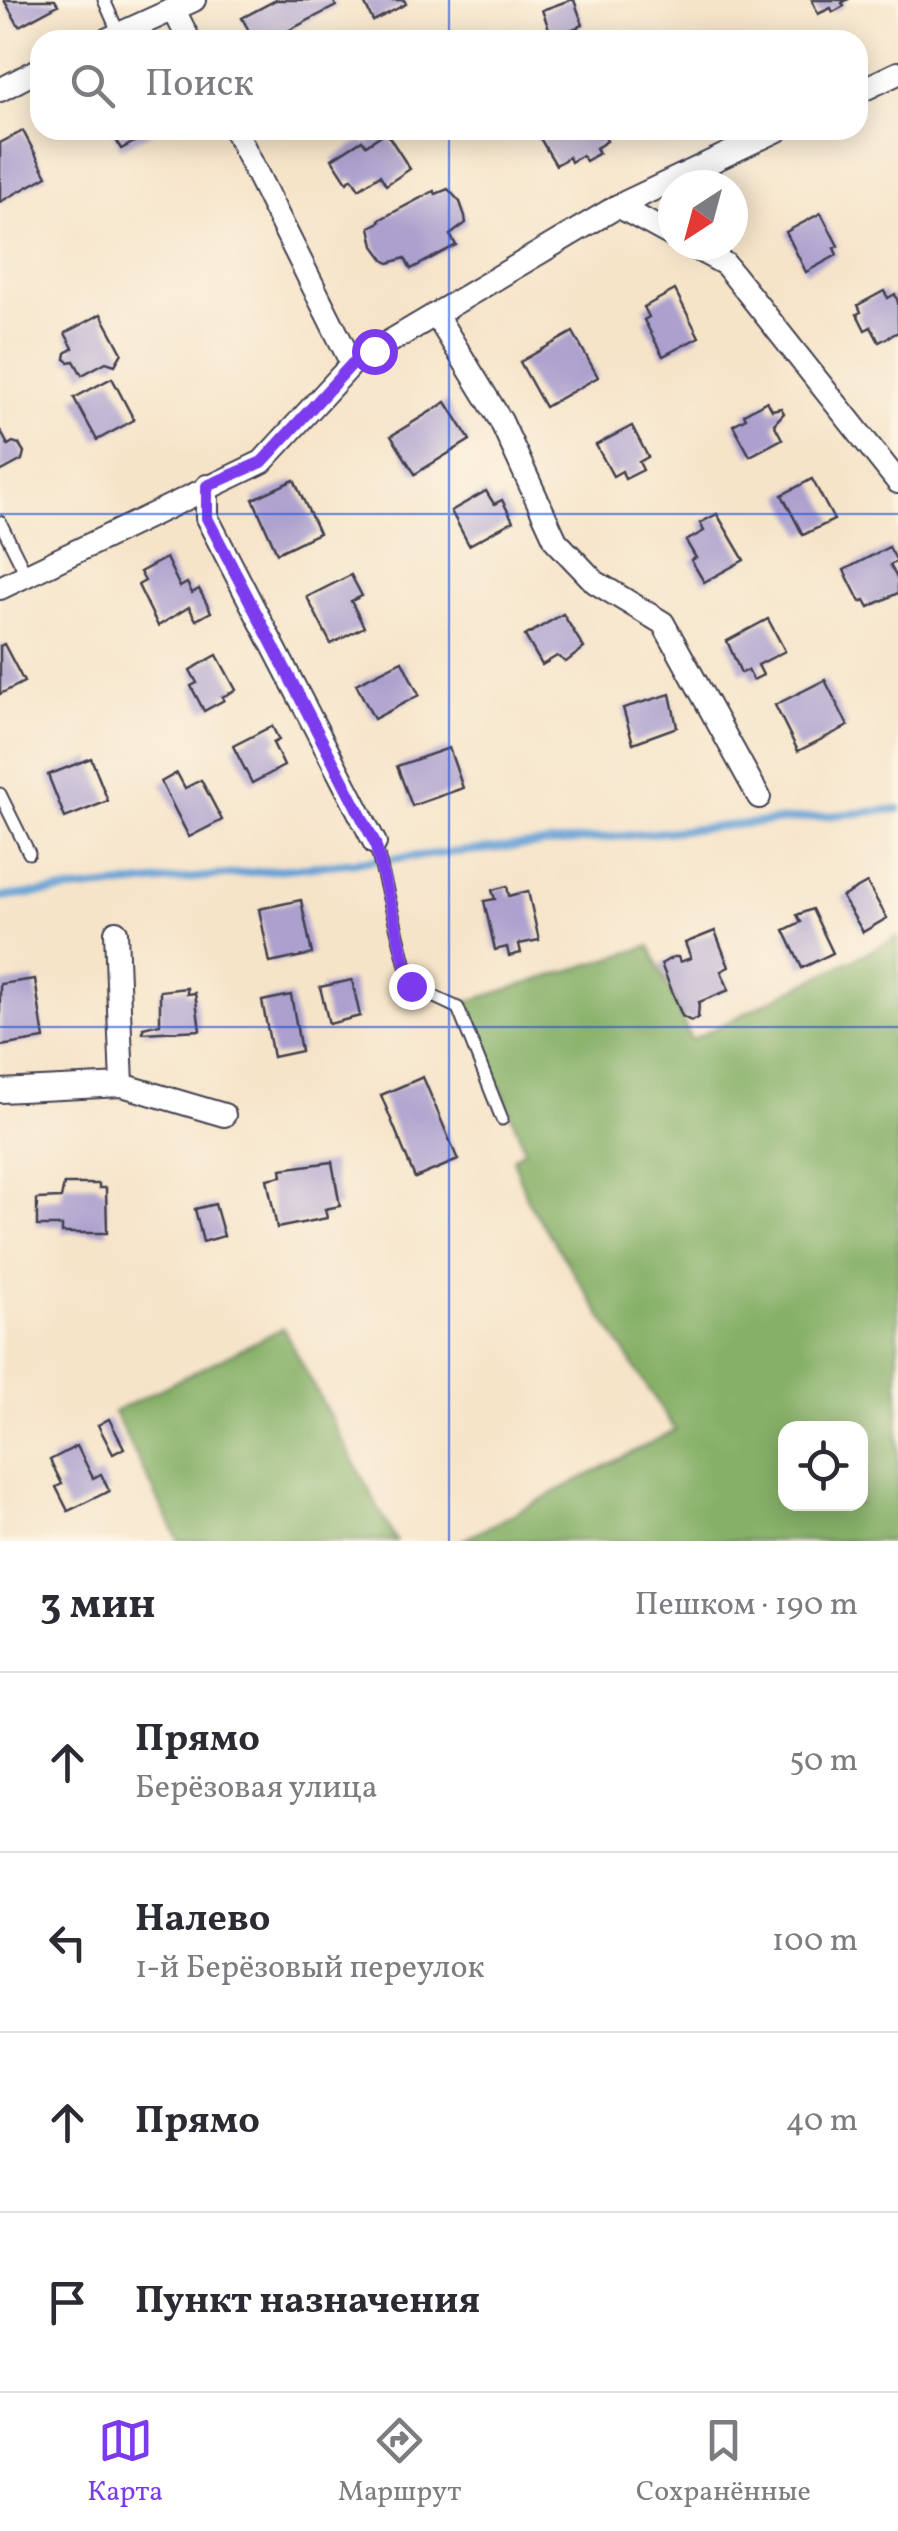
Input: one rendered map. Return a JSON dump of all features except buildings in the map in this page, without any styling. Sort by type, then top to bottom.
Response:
[{"type":"street","points":[[129,30],[184,5],[188,30]]},
{"type":"street","points":[[868,87],[898,73]]},
{"type":"street","points":[[0,90],[30,74]]},
{"type":"street","points":[[240,140],[352,364]]},
{"type":"street","points":[[0,588],[262,462],[352,364],[618,206],[757,140]]},
{"type":"street","points":[[618,206],[658,228]]},
{"type":"street","points":[[718,260],[725,264],[898,482]]},
{"type":"street","points":[[436,315],[501,422],[556,542],[595,582],[663,623],[759,797]]},
{"type":"street","points":[[207,486],[207,518],[375,843]]},
{"type":"street","points":[[116,932],[122,1085]]},
{"type":"street","points":[[0,1091],[122,1085],[224,1115]]},
{"type":"lane","points":[[104,0],[111,30]]},
{"type":"lane","points":[[0,522],[26,574]]},
{"type":"lane","points":[[0,794],[30,853]]},
{"type":"lane","points":[[375,843],[411,986],[458,1008],[502,1119]]},
{"type":"green space","points":[[898,937],[898,1541],[461,1541],[675,1430],[527,1200],[513,1158],[525,1149],[466,1002],[650,946],[691,1040]]},
{"type":"green space","points":[[283,1328],[396,1541],[179,1541],[114,1412]]},
{"type":"waterway","points":[[0,897],[898,809]]},
{"type":"route","points":[[374,351],[352,364],[262,462],[207,486],[207,518],[375,843],[411,986]]}]
